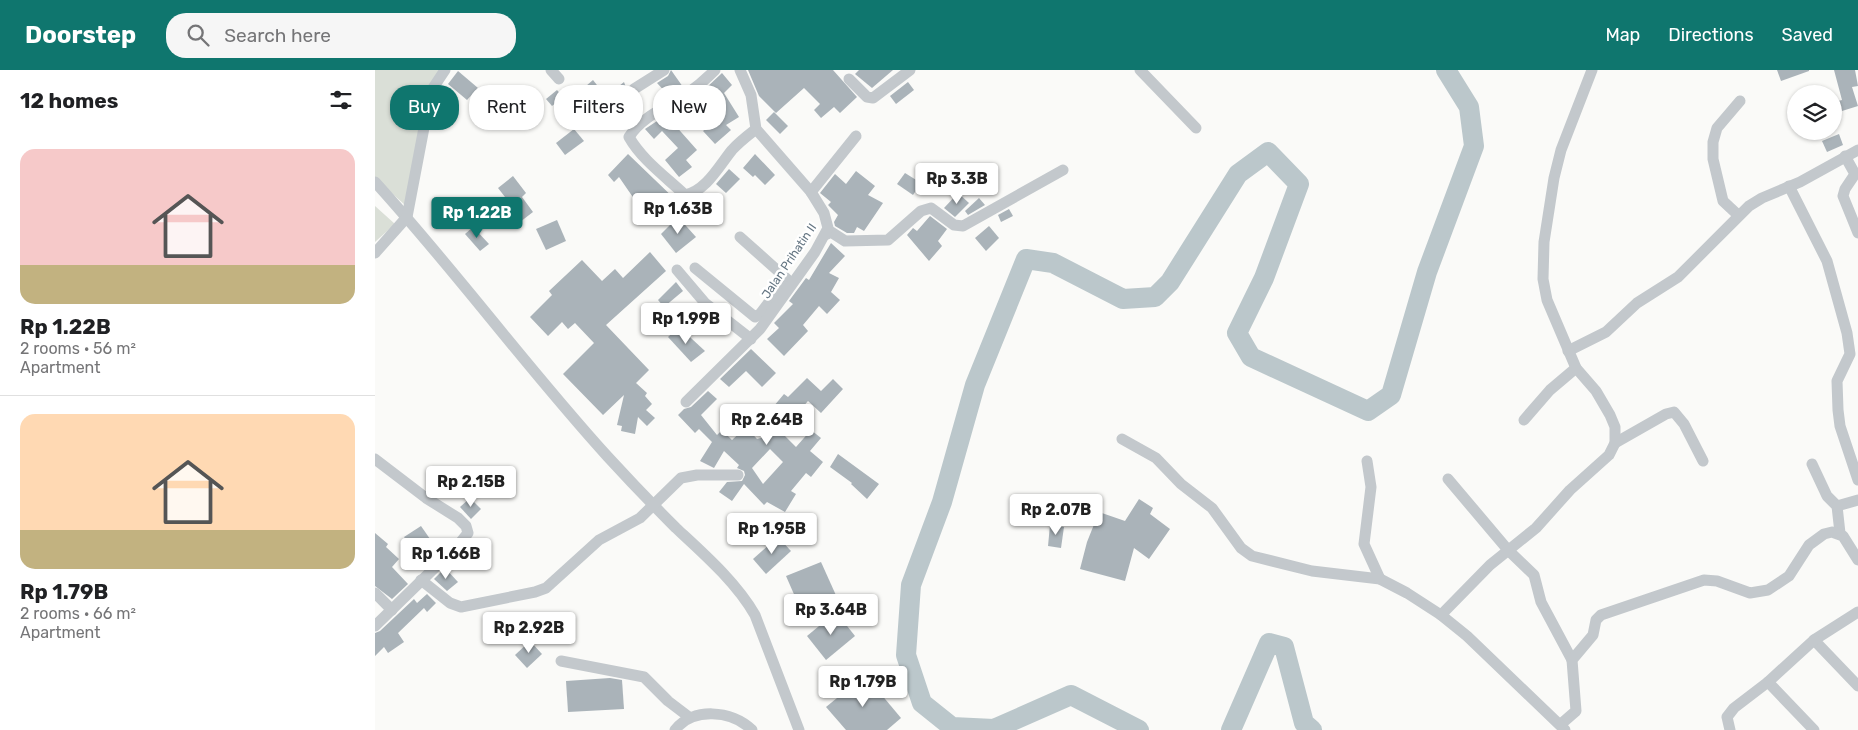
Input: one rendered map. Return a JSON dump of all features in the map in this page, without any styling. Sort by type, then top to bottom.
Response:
[{"type":"street","points":[[375,253],[407,218],[430,96],[445,70]]},
{"type":"street","points":[[640,85],[664,70]]},
{"type":"street","points":[[715,70],[687,93],[655,113],[633,131],[629,137],[640,154],[685,195],[693,194],[700,188],[732,150],[755,130],[751,95],[740,70]]},
{"type":"street","points":[[849,79],[871,99],[909,70]]},
{"type":"street","points":[[1140,70],[1196,128]]},
{"type":"street","points":[[1441,615],[1507,550],[1530,534],[1570,490],[1603,461],[1612,451],[1615,443],[1615,427],[1611,415],[1596,391],[1576,368],[1568,351],[1545,292],[1542,271],[1544,242],[1557,165],[1592,70]]},
{"type":"street","points":[[1739,215],[1723,201],[1713,159],[1713,142],[1717,128],[1740,101]]},
{"type":"street","name":"Jalan Prihatin II","points":[[686,402],[751,339],[790,281],[827,234],[828,221],[811,192],[755,130]]},
{"type":"street","points":[[811,192],[856,136]]},
{"type":"street","points":[[1568,351],[1606,332],[1637,303],[1687,270],[1739,215],[1756,201],[1858,150]]},
{"type":"street","points":[[1845,156],[1855,174],[1845,188],[1843,196],[1858,233]]},
{"type":"street","points":[[827,234],[831,232],[847,241],[865,239],[888,240],[921,212],[931,208],[953,226],[963,226],[1063,170]]},
{"type":"street","points":[[375,182],[488,314],[560,404],[649,501],[717,568],[750,607],[799,730]]},
{"type":"street","points":[[1789,186],[1827,261],[1847,333],[1850,354],[1837,381],[1837,410],[1858,480]]},
{"type":"street","points":[[695,268],[755,317],[790,281],[740,237]]},
{"type":"street","points":[[677,270],[705,303],[751,339]]},
{"type":"street","points":[[1524,420],[1550,390],[1576,368]]},
{"type":"street","points":[[1615,443],[1666,414],[1674,412],[1683,424],[1703,461]]},
{"type":"street","points":[[1122,438],[1156,458],[1181,484],[1212,508],[1241,548],[1252,556],[1313,571],[1380,579],[1407,593],[1441,615],[1467,636],[1504,674],[1563,727],[1576,711],[1572,660],[1541,602],[1534,575],[1507,550],[1448,479]]},
{"type":"street","points":[[375,458],[426,498],[458,518],[468,529],[467,535],[460,543],[375,626]]},
{"type":"street","points":[[1367,461],[1371,487],[1364,544],[1380,579]]},
{"type":"street","points":[[1812,464],[1827,496],[1837,506],[1839,533],[1858,560]]},
{"type":"street","points":[[421,580],[450,603],[461,607],[535,592],[554,582],[599,540],[632,524],[649,501],[681,478],[697,475],[738,476]]},
{"type":"street","points":[[1837,506],[1858,500]]},
{"type":"street","points":[[1572,660],[1593,635],[1596,620],[1601,615],[1704,580],[1717,581],[1750,592],[1768,590],[1789,576],[1803,552],[1814,540],[1828,533],[1839,533]]},
{"type":"street","points":[[375,593],[392,610]]},
{"type":"street","points":[[1730,730],[1727,717],[1735,708],[1768,682],[1814,640],[1858,612]]},
{"type":"street","points":[[1814,640],[1858,686]]},
{"type":"street","points":[[561,661],[644,677],[668,701],[689,717]]},
{"type":"street","points":[[1768,682],[1814,730]]},
{"type":"street","points":[[675,730],[689,717],[700,714],[717,715],[739,721],[752,730]]},
{"type":"shaded area","points":[[375,70],[442,70],[438,85],[390,85],[390,130],[426,130],[405,205],[375,178]]},
{"type":"shaded area","points":[[375,206],[395,224],[375,242]]},
{"type":"building","points":[[671,70],[682,85],[659,85],[657,83],[668,76]]},
{"type":"building","points":[[748,70],[833,70],[857,97],[840,113],[834,107],[821,118],[814,110],[820,104],[804,88],[776,113],[759,96]]},
{"type":"building","points":[[859,70],[893,70],[872,88],[855,74]]},
{"type":"building","points":[[1777,70],[1809,70],[1809,71],[1781,81]]},
{"type":"building","points":[[1834,70],[1855,70],[1858,86],[1852,87],[1858,106],[1842,111],[1842,85],[1838,85]]},
{"type":"building","points":[[458,71],[474,85],[469,85],[469,98],[467,100],[459,93],[459,85],[448,84]]},
{"type":"building","points":[[722,73],[732,85],[726,91],[726,85],[709,85]]},
{"type":"building","points":[[593,80],[597,85],[587,85]]},
{"type":"building","points":[[908,82],[914,90],[896,104],[890,96]]},
{"type":"building","points":[[554,92],[554,104],[552,106],[546,99]]},
{"type":"building","points":[[726,96],[739,117],[726,125]]},
{"type":"building","points":[[774,112],[788,126],[780,134],[766,120]]},
{"type":"building","points":[[653,124],[653,130],[679,130],[697,150],[686,160],[692,167],[679,177],[665,160],[678,148],[662,131],[654,139],[645,129]]},
{"type":"building","points":[[726,125],[731,130],[715,144],[703,131],[726,130]]},
{"type":"building","points":[[573,130],[584,141],[565,155],[556,143]]},
{"type":"building","points":[[1841,140],[1843,145],[1827,152],[1822,141]]},
{"type":"building","points":[[628,154],[680,204],[673,212],[656,195],[639,206],[619,177],[614,182],[608,175]]},
{"type":"building","points":[[755,154],[775,175],[765,185],[755,175],[753,177],[743,168]]},
{"type":"building","points":[[729,169],[740,179],[726,193],[716,184]]},
{"type":"building","points":[[856,171],[875,186],[868,195],[883,203],[864,231],[857,227],[854,233],[847,233],[835,226],[834,222],[838,215],[828,205],[831,202],[820,193],[835,174],[846,184]]},
{"type":"building","points":[[905,173],[921,183],[913,195],[897,184]]},
{"type":"building","points":[[513,176],[526,193],[522,197],[533,212],[520,222],[508,207],[499,215],[493,207],[505,197],[498,188]]},
{"type":"building","points":[[958,193],[969,203],[955,217],[944,208]]},
{"type":"building","points":[[979,198],[985,205],[968,215],[965,211]]},
{"type":"building","points":[[1009,209],[1013,216],[1001,222],[998,215]]},
{"type":"building","points":[[930,216],[947,229],[938,241],[942,246],[929,261],[907,235],[913,228],[917,231]]},
{"type":"building","points":[[678,217],[696,237],[676,253],[661,234]]},
{"type":"building","points":[[557,220],[566,241],[546,250],[536,229]]},
{"type":"building","points":[[989,226],[999,238],[986,251],[975,238]]},
{"type":"building","points":[[473,227],[489,244],[480,251],[465,234]]},
{"type":"building","points":[[831,243],[845,256],[829,273],[839,278],[831,292],[840,300],[827,314],[819,306],[803,325],[808,331],[784,356],[767,339],[779,328],[774,323],[793,304],[789,301],[806,278],[809,280]]},
{"type":"building","points":[[650,252],[666,271],[606,325],[649,370],[636,383],[647,393],[645,396],[652,404],[646,410],[655,418],[647,426],[638,417],[635,434],[621,431],[622,426],[617,425],[624,395],[603,415],[563,374],[594,343],[575,323],[568,329],[562,322],[548,336],[530,317],[552,295],[549,291],[582,260],[602,281],[615,269],[623,278]]},
{"type":"building","points":[[676,282],[683,291],[664,307],[658,300]]},
{"type":"building","points":[[679,327],[705,351],[691,362],[668,337]]},
{"type":"building","points":[[751,349],[776,373],[762,387],[746,371],[729,387],[720,379]]},
{"type":"building","points":[[807,378],[821,391],[833,379],[843,389],[821,413],[808,401],[781,432],[796,447],[811,430],[821,438],[810,451],[823,462],[811,477],[806,473],[791,491],[796,494],[785,512],[767,502],[764,505],[744,484],[732,501],[719,492],[727,482],[742,481],[745,475],[744,471],[737,468],[739,465],[724,451],[714,468],[700,461],[712,442],[699,429],[695,433],[678,415],[684,409],[691,407],[708,391],[717,399],[701,415],[717,435],[722,430],[732,440],[746,427],[757,439],[761,438],[775,420],[768,413],[784,394],[788,397]],"holes":[[[770,449],[783,462],[763,484],[752,468]]]},
{"type":"building","points":[[838,454],[879,484],[867,499],[852,483],[830,467]]},
{"type":"building","points":[[470,498],[481,509],[471,519],[460,507]]},
{"type":"building","points":[[1139,499],[1153,508],[1150,514],[1170,529],[1149,559],[1134,548],[1125,581],[1080,569],[1087,542],[1099,512],[1125,521]]},
{"type":"building","points":[[1050,525],[1064,527],[1061,548],[1048,546]]},
{"type":"building","points":[[421,526],[437,549],[420,560],[404,537]]},
{"type":"building","points":[[375,533],[388,544],[386,547],[399,559],[392,567],[408,584],[392,599],[375,586]]},
{"type":"building","points":[[778,537],[791,551],[766,574],[753,559]]},
{"type":"building","points":[[821,562],[839,602],[804,617],[786,576]]},
{"type":"building","points":[[445,568],[458,582],[447,591],[434,579]]},
{"type":"building","points":[[427,594],[436,603],[427,612],[424,608],[398,633],[404,642],[388,653],[384,647],[375,656],[375,633],[380,631],[414,599],[417,603]]},
{"type":"building","points":[[836,612],[855,636],[826,660],[807,636]]},
{"type":"building","points":[[530,641],[542,654],[527,668],[515,655]]},
{"type":"building","points":[[865,675],[901,718],[887,730],[846,730],[826,707]]},
{"type":"building","points":[[610,678],[622,680],[624,709],[568,712],[566,681]]},
{"type":"waterway","points":[[1139,730],[1071,695],[994,729],[952,727],[922,703],[906,655],[911,585],[942,502],[975,385],[1026,259],[1053,263],[1123,299],[1155,297],[1170,282],[1238,174],[1268,152],[1299,184],[1264,278],[1237,333],[1251,357],[1368,411],[1391,395],[1427,272],[1474,146],[1469,107],[1446,70]]},
{"type":"waterway","points":[[1231,730],[1269,643],[1284,647],[1304,723],[1312,730]]}]
